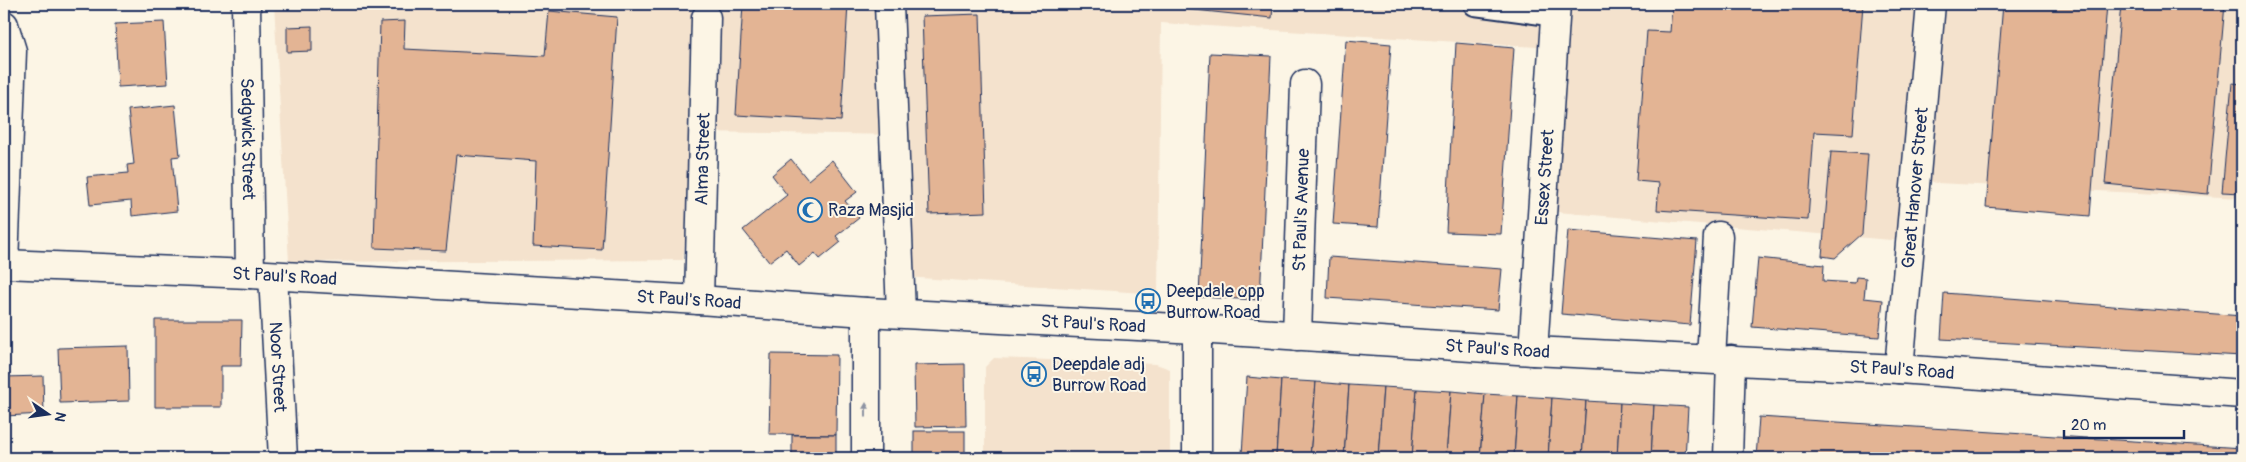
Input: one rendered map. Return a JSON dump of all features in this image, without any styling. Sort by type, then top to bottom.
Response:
[{"type":"street","name":"Sedgwick Street","points":[[246,4],[262,275]]},
{"type":"street","points":[[889,4],[900,313]]},
{"type":"street","name":"Great Hanover Street","points":[[1899,370],[1931,4]]},
{"type":"street","name":"Essex Street","points":[[1533,351],[1556,10]]},
{"type":"street","name":"Alma Street","points":[[699,300],[706,18]]},
{"type":"street","points":[[4,25],[12,52],[4,264]]},
{"type":"street","name":"St Paul's Avenue","points":[[1298,336],[1305,84]]},
{"type":"street","points":[[1718,236],[1721,360],[1728,458]]},
{"type":"street","name":"St Paul's Road","points":[[4,264],[262,275],[699,300],[866,312],[1197,329],[1533,351],[1899,370],[2242,394]]},
{"type":"street","name":"Noor Street","points":[[262,275],[283,458]]},
{"type":"street","points":[[866,312],[866,458]]},
{"type":"street","points":[[1197,329],[1197,458]]},
{"type":"lane","points":[[1475,4],[1556,10]]},
{"type":"shaded area","points":[[274,4],[2242,4],[2242,198],[1936,183],[1900,170],[1903,241],[1557,212],[1567,49],[1161,23],[1158,294],[905,277],[902,135],[696,132],[683,260],[289,262]]},
{"type":"shaded area","points":[[994,358],[1156,364],[1170,369],[1170,458],[985,458],[985,367]]},
{"type":"building","points":[[743,4],[848,4],[841,121],[736,115]]},
{"type":"building","points":[[1165,4],[1273,4],[1272,18],[1165,7]]},
{"type":"building","points":[[1648,4],[1863,4],[1853,134],[1814,132],[1808,220],[1657,210],[1659,183],[1636,181],[1647,31],[1670,32],[1672,6]]},
{"type":"building","points":[[2003,4],[2107,4],[2090,216],[1986,207]]},
{"type":"building","points":[[2121,4],[2225,4],[2208,194],[2105,184]]},
{"type":"building","points":[[549,11],[617,17],[602,250],[533,246],[536,161],[456,155],[446,251],[374,248],[380,22],[405,21],[404,49],[545,56]]},
{"type":"building","points":[[980,14],[986,212],[929,214],[922,16]]},
{"type":"building","points":[[164,22],[168,84],[118,87],[115,24]]},
{"type":"building","points":[[312,26],[312,51],[287,52],[287,27]]},
{"type":"building","points":[[1346,40],[1391,44],[1378,227],[1333,224]]},
{"type":"building","points":[[1456,43],[1514,48],[1501,234],[1446,232]]},
{"type":"building","points":[[1210,53],[1271,56],[1260,300],[1199,297]]},
{"type":"building","points":[[2232,83],[2242,84],[2242,193],[2222,192]]},
{"type":"building","points":[[175,105],[180,156],[172,157],[177,211],[132,216],[131,201],[90,205],[87,177],[128,173],[127,165],[134,164],[128,110]]},
{"type":"building","points":[[1831,152],[1868,154],[1862,234],[1835,258],[1822,256]]},
{"type":"building","name":"Raza Masjid","points":[[791,159],[808,180],[832,160],[857,192],[845,201],[859,218],[836,236],[841,242],[820,259],[815,253],[799,266],[786,249],[769,262],[743,230],[787,195],[772,175]]},
{"type":"building","points":[[1568,230],[1697,241],[1690,325],[1561,314]]},
{"type":"building","points":[[1329,257],[1502,269],[1498,310],[1327,298]]},
{"type":"building","points":[[1758,258],[1824,265],[1823,281],[1855,283],[1856,277],[1866,278],[1864,298],[1883,300],[1879,337],[1752,327]]},
{"type":"building","points":[[1944,293],[2242,316],[2242,356],[1941,339]]},
{"type":"building","points":[[155,320],[242,320],[241,366],[221,366],[221,407],[155,407]]},
{"type":"building","points":[[128,346],[129,401],[60,403],[58,348]]},
{"type":"building","points":[[771,354],[837,355],[836,435],[769,434]]},
{"type":"building","points":[[965,364],[966,426],[915,427],[914,365]]},
{"type":"building","points":[[43,376],[44,414],[4,416],[4,377]]},
{"type":"building","points":[[1247,377],[1281,380],[1276,456],[1242,454]]},
{"type":"building","points":[[1281,380],[1316,382],[1310,458],[1276,456]]},
{"type":"building","points":[[1316,382],[1349,385],[1344,458],[1310,458]]},
{"type":"building","points":[[1349,385],[1383,387],[1378,458],[1344,458]]},
{"type":"building","points":[[1383,387],[1417,389],[1412,458],[1378,458]]},
{"type":"building","points":[[1417,389],[1451,391],[1446,458],[1412,458]]},
{"type":"building","points":[[1451,391],[1485,394],[1480,458],[1446,458]]},
{"type":"building","points":[[1485,394],[1518,396],[1514,458],[1480,458]]},
{"type":"building","points":[[1518,396],[1552,398],[1548,458],[1514,458]]},
{"type":"building","points":[[1552,398],[1586,401],[1582,458],[1548,458]]},
{"type":"building","points":[[1586,401],[1620,403],[1617,458],[1582,458]]},
{"type":"building","points":[[1620,403],[1654,405],[1651,458],[1617,458]]},
{"type":"building","points":[[1654,405],[1688,407],[1685,458],[1651,458]]},
{"type":"building","points":[[1759,417],[2242,448],[2242,458],[1756,458]]},
{"type":"building","points":[[914,431],[965,431],[965,458],[914,458]]},
{"type":"building","points":[[792,435],[836,435],[836,458],[792,458]]},
{"type":"place","name":"Raza Masjid","points":[[810,210]]},
{"type":"place","name":"Deepdale opp Burrow Road","points":[[1148,301]]},
{"type":"place","name":"Deepdale adj Burrow Road","points":[[1034,374]]}]
